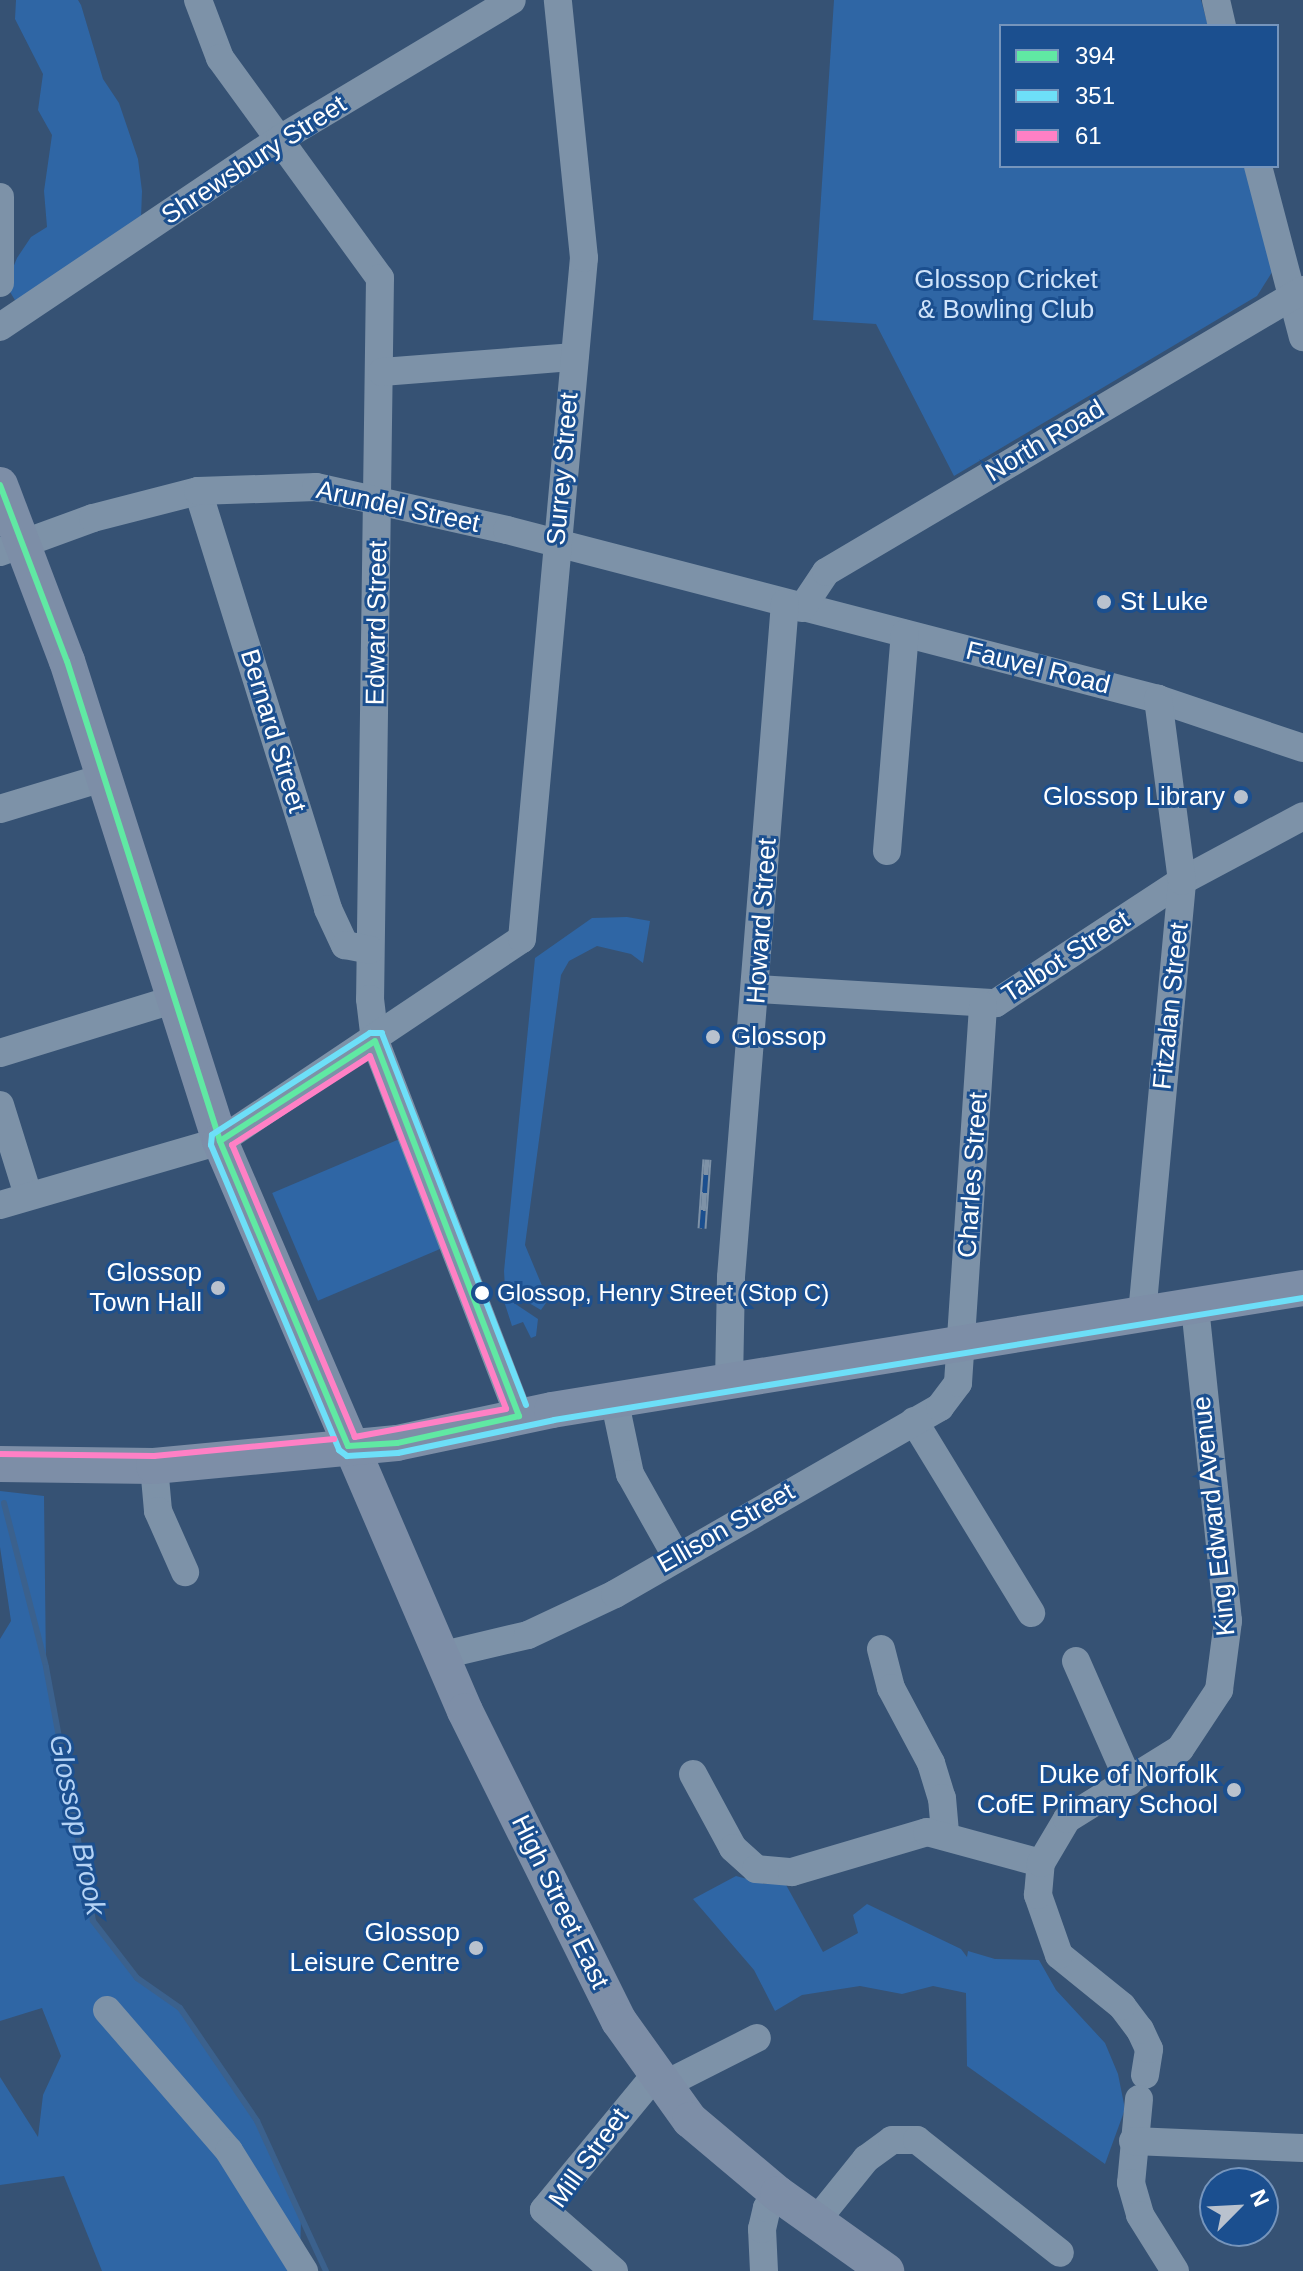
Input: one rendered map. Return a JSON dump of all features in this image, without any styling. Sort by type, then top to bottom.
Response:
[{"type":"main road","name":"High Street East","points":[[0,485],[13,547],[105,777],[220,1141],[439,1656],[619,2021],[660,2079],[712,2143],[886,2271]]},
{"type":"main road","points":[[0,1464],[154,1466],[397,1443],[519,1416],[615,1403],[1303,1288]]},
{"type":"street","name":"Edward Street","points":[[198,0],[220,58],[380,278],[382,372],[370,950],[375,1041],[519,1416]]},
{"type":"street","name":"Shrewsbury Street","points":[[2,318],[280,139],[512,0]]},
{"type":"street","name":"Surrey Street","points":[[375,1041],[522,939],[584,258],[558,0]]},
{"type":"street","points":[[1216,0],[1222,24]]},
{"type":"street","points":[[1259,168],[1298,292],[1303,337]]},
{"type":"street","points":[[0,283],[5,191]]},
{"type":"street","name":"North Road","points":[[785,604],[826,572],[1298,292]]},
{"type":"street","points":[[382,372],[574,357]]},
{"type":"street","name":"Arundel Street","points":[[13,547],[198,491],[316,487],[785,604]]},
{"type":"street","name":"Bernard Street","points":[[198,491],[328,909],[345,945],[370,950]]},
{"type":"street","name":"Fauvel Road","points":[[785,604],[1158,699],[1303,748]]},
{"type":"street","name":"Howard Street","points":[[729,1382],[730,1290],[757,989],[785,604]]},
{"type":"street","points":[[887,851],[905,634]]},
{"type":"street","name":"Fitzalan Street","points":[[1142,1314],[1182,881],[1158,699]]},
{"type":"street","points":[[0,809],[105,777]]},
{"type":"street","name":"Talbot Street","points":[[757,989],[983,1006],[996,1003],[1182,881],[1303,816]]},
{"type":"street","points":[[0,1053],[175,999]]},
{"type":"street","name":"Charles Street","points":[[959,1344],[976,1169],[983,1006]]},
{"type":"street","points":[[0,1205],[220,1141],[375,1041]]},
{"type":"street","points":[[0,1105],[28,1195]]},
{"type":"street","name":"King Edward Avenue","points":[[1175,2271],[1140,2215],[1131,2183],[1133,2141],[1149,2049],[1140,2030],[1122,2006],[1059,1955],[1046,1931],[1038,1895],[1041,1863],[1067,1819],[1180,1749],[1201,1724],[1219,1690],[1227,1656],[1225,1586],[1195,1306]]},
{"type":"street","name":"Ellison Street","points":[[439,1656],[528,1635],[615,1594],[676,1556],[940,1407],[958,1383],[959,1344]]},
{"type":"street","points":[[615,1403],[630,1474],[676,1556]]},
{"type":"street","points":[[914,1421],[1031,1613]]},
{"type":"street","points":[[154,1466],[158,1511],[185,1572]]},
{"type":"street","points":[[881,1649],[891,1688],[931,1763],[942,1798],[945,1836]]},
{"type":"street","points":[[1076,1661],[1129,1782]]},
{"type":"street","points":[[693,1774],[733,1848],[756,1869],[792,1872],[910,1835],[945,1836],[1041,1863]]},
{"type":"street","points":[[107,2010],[229,2151],[304,2271]]},
{"type":"street","points":[[660,2079],[757,2038]]},
{"type":"street","name":"Mill Street","points":[[614,2271],[544,2210],[660,2079]]},
{"type":"street","points":[[816,2221],[866,2159],[892,2140],[917,2140],[1060,2253]]},
{"type":"street","points":[[1133,2141],[1303,2148]]},
{"type":"street","points":[[764,2271],[762,2229],[767,2208],[778,2194]]},
{"type":"green space","points":[[16,0],[78,0],[103,79],[119,103],[138,159],[142,191],[141,218],[16,302],[6,285],[17,258],[31,237],[47,227],[44,191],[52,135],[38,110],[43,74],[15,19]]},
{"type":"green space","name":"Glossop Cricket & Bowling Club","points":[[834,0],[1201,0],[1207,24],[999,24],[999,168],[1247,168],[1274,269],[1257,296],[954,476],[876,324],[813,320]]},
{"type":"green space","points":[[627,917],[650,921],[643,963],[631,954],[597,946],[569,961],[561,975],[525,1245],[548,1300],[541,1310],[505,1289],[504,1271],[535,958],[592,918]]},
{"type":"green space","points":[[402,1138],[448,1246],[318,1301],[272,1193]]},
{"type":"green space","points":[[502,1295],[538,1319],[536,1336],[531,1338],[523,1322],[512,1326]]},
{"type":"green space","points":[[0,1491],[44,1496],[46,1667],[93,1921],[137,1978],[180,2008],[257,2121],[301,2218],[300,2255],[309,2271],[102,2271],[64,2176],[0,2185],[0,2077],[38,2137],[43,2095],[61,2056],[42,2008],[0,2021],[0,1639],[11,1621],[0,1547]]},
{"type":"green space","points":[[736,1876],[766,1884],[785,1883],[823,1952],[858,1933],[853,1915],[867,1904],[961,1949],[967,1957],[968,1951],[995,1959],[1039,1960],[1056,1990],[1105,2043],[1118,2074],[1125,2109],[1105,2164],[967,2066],[966,1993],[933,1986],[902,1994],[860,1986],[802,1995],[775,2011],[754,1970],[693,1899]]},
{"type":"waterway","name":"Glossop Brook","points":[[4,1503],[46,1667],[93,1921],[137,1978],[180,2008],[257,2121],[326,2271]]},
{"type":"railway","points":[[702,1228],[707,1159]]},
{"type":"transit line","name":"394","points":[[0,485],[67,661],[220,1141]]},
{"type":"transit line","name":"351","points":[[526,1405],[382,1033],[370,1033],[212,1135],[211,1145],[339,1450],[347,1456],[398,1453],[554,1420],[1303,1298]]},
{"type":"transit line","name":"394","points":[[375,1041],[519,1416],[397,1443],[348,1446],[220,1141],[375,1041]]},
{"type":"transit line","name":"61","points":[[370,1056],[506,1409],[355,1437],[232,1145],[370,1056]]},
{"type":"transit line","name":"61","points":[[0,1454],[154,1456],[334,1439]]},
{"type":"place","name":"St Luke","points":[[1104,602]]},
{"type":"place","name":"Glossop Library","points":[[1241,797]]},
{"type":"place","name":"Glossop","points":[[713,1037]]},
{"type":"place","name":"Glossop Town Hall","points":[[218,1288]]},
{"type":"place","name":"Glossop, Henry Street (Stop C)","points":[[482,1293]]},
{"type":"place","name":"Duke of Norfolk CofE Primary School","points":[[1234,1790]]},
{"type":"place","name":"Glossop Leisure Centre","points":[[476,1948]]}]
